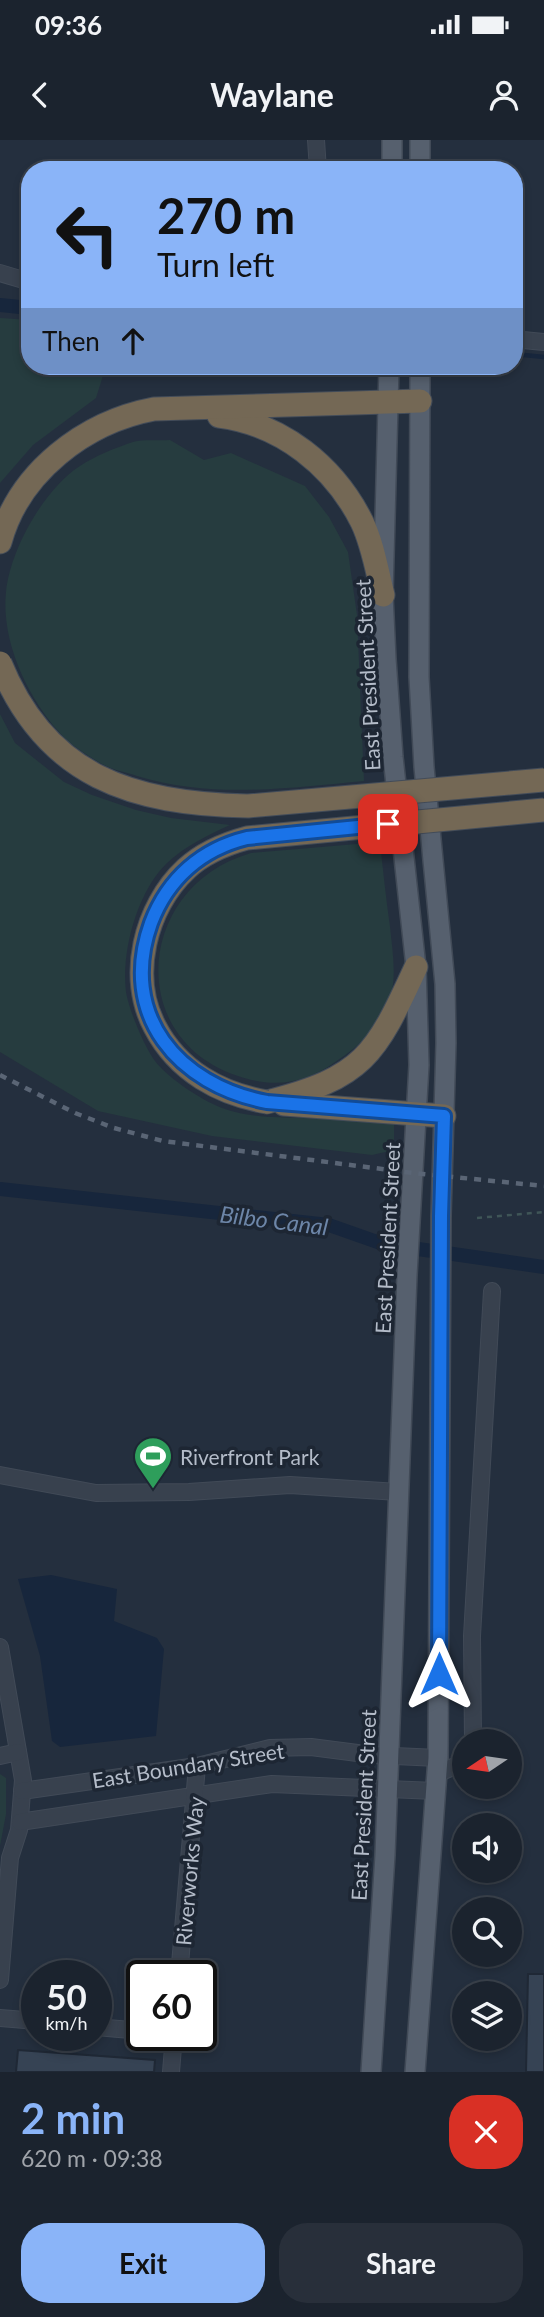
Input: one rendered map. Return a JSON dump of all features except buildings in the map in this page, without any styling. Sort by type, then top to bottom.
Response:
[{"type":"highway","points":[[0,542],[22,495],[54,457],[72,442],[115,419],[154,409],[420,401]]},
{"type":"highway","points":[[154,409],[241,419],[279,433],[313,457],[338,485],[362,522],[373,552],[383,595]]},
{"type":"highway","points":[[0,663],[21,708],[35,728],[74,764],[119,786],[169,799],[248,806],[544,780]]},
{"type":"highway","points":[[444,1116],[267,1102],[234,1094],[200,1077],[173,1054],[150,1018],[144,996],[142,971],[147,933],[159,905],[184,870],[217,848],[256,837],[544,810]]},
{"type":"highway","points":[[267,1102],[315,1088],[350,1071],[365,1057],[392,1020],[416,967]]},
{"type":"main road","points":[[392,140],[392,161]]},
{"type":"main road","points":[[420,140],[420,161]]},
{"type":"main road","name":"East President Street","points":[[371,2072],[389,1755],[407,1275],[419,1065],[416,967],[393,757],[383,595],[389,375]]},
{"type":"main road","points":[[415,2072],[437,1775],[441,1276],[446,1043],[445,984],[424,767],[419,677],[420,375]]},
{"type":"street","points":[[316,140],[317,161]]},
{"type":"street","points":[[0,272],[21,279]]},
{"type":"street","points":[[523,340],[544,342]]},
{"type":"street","points":[[473,1729],[472,1636],[492,1291]]},
{"type":"street","points":[[0,1475],[96,1493],[189,1492],[290,1485],[398,1492]]},
{"type":"street","points":[[0,1647],[22,1791],[20,1822],[5,1859],[0,1980]]},
{"type":"street","name":"East Boundary Street","points":[[22,1791],[197,1766],[270,1748],[311,1747],[389,1755],[437,1775]]},
{"type":"street","points":[[0,1756],[18,1752]]},
{"type":"street","name":"Riverworks Way","points":[[180,1960],[197,1766]]},
{"type":"street","points":[[437,1775],[452,1768]]},
{"type":"street","name":"East Boundary Street","points":[[20,1822],[196,1794],[290,1784],[387,1790],[437,1775]]},
{"type":"street","points":[[0,2018],[21,2020]]},
{"type":"street","points":[[171,2072],[173,2051]]},
{"type":"path","points":[[477,1218],[544,1212]]},
{"type":"green space","points":[[0,318],[21,319],[21,375],[103,375],[96,398],[33,445],[0,483]]},
{"type":"green space","points":[[170,440],[204,460],[231,453],[305,486],[329,517],[348,552],[357,615],[364,781],[222,790],[165,783],[137,776],[110,768],[73,745],[47,718],[27,685],[12,648],[6,592],[14,558],[31,522],[54,489],[80,466],[105,452],[133,442]]},
{"type":"green space","points":[[0,714],[15,743],[64,782],[136,810],[171,818],[230,825],[189,846],[167,863],[147,890],[133,923],[126,959],[126,992],[142,1037],[160,1067],[200,1097],[215,1105],[247,1115],[394,1122],[394,1150],[372,1155],[212,1136],[98,1111],[0,1052]]},
{"type":"green space","points":[[380,842],[394,975],[389,1002],[372,1031],[356,1047],[326,1068],[291,1082],[252,1080],[238,1076],[201,1057],[176,1030],[162,998],[159,963],[166,928],[184,897],[213,871],[251,853]]},
{"type":"green space","points":[[0,1774],[6,1778],[6,1814],[0,1846]]},
{"type":"water","points":[[51,1575],[117,1589],[114,1621],[157,1638],[164,1649],[156,1736],[60,1747],[52,1741],[40,1656],[18,1579]]},
{"type":"waterway","points":[[0,305],[21,307]]},
{"type":"waterway","points":[[523,355],[544,357]]},
{"type":"waterway","name":"Bilbo Canal","points":[[0,1189],[329,1225],[383,1244],[544,1267]]},
{"type":"railway","points":[[0,1075],[75,1113],[114,1128],[163,1141],[413,1173],[544,1186]]},
{"type":"place","name":"Riverfront Park","points":[[153,1490]]},
{"type":"route","points":[[388,824],[247,838],[217,848],[195,861],[184,870],[155,911],[147,933],[142,984],[150,1018],[178,1060],[223,1090],[244,1098],[267,1102],[444,1116],[441,1216],[439,1674]]}]
